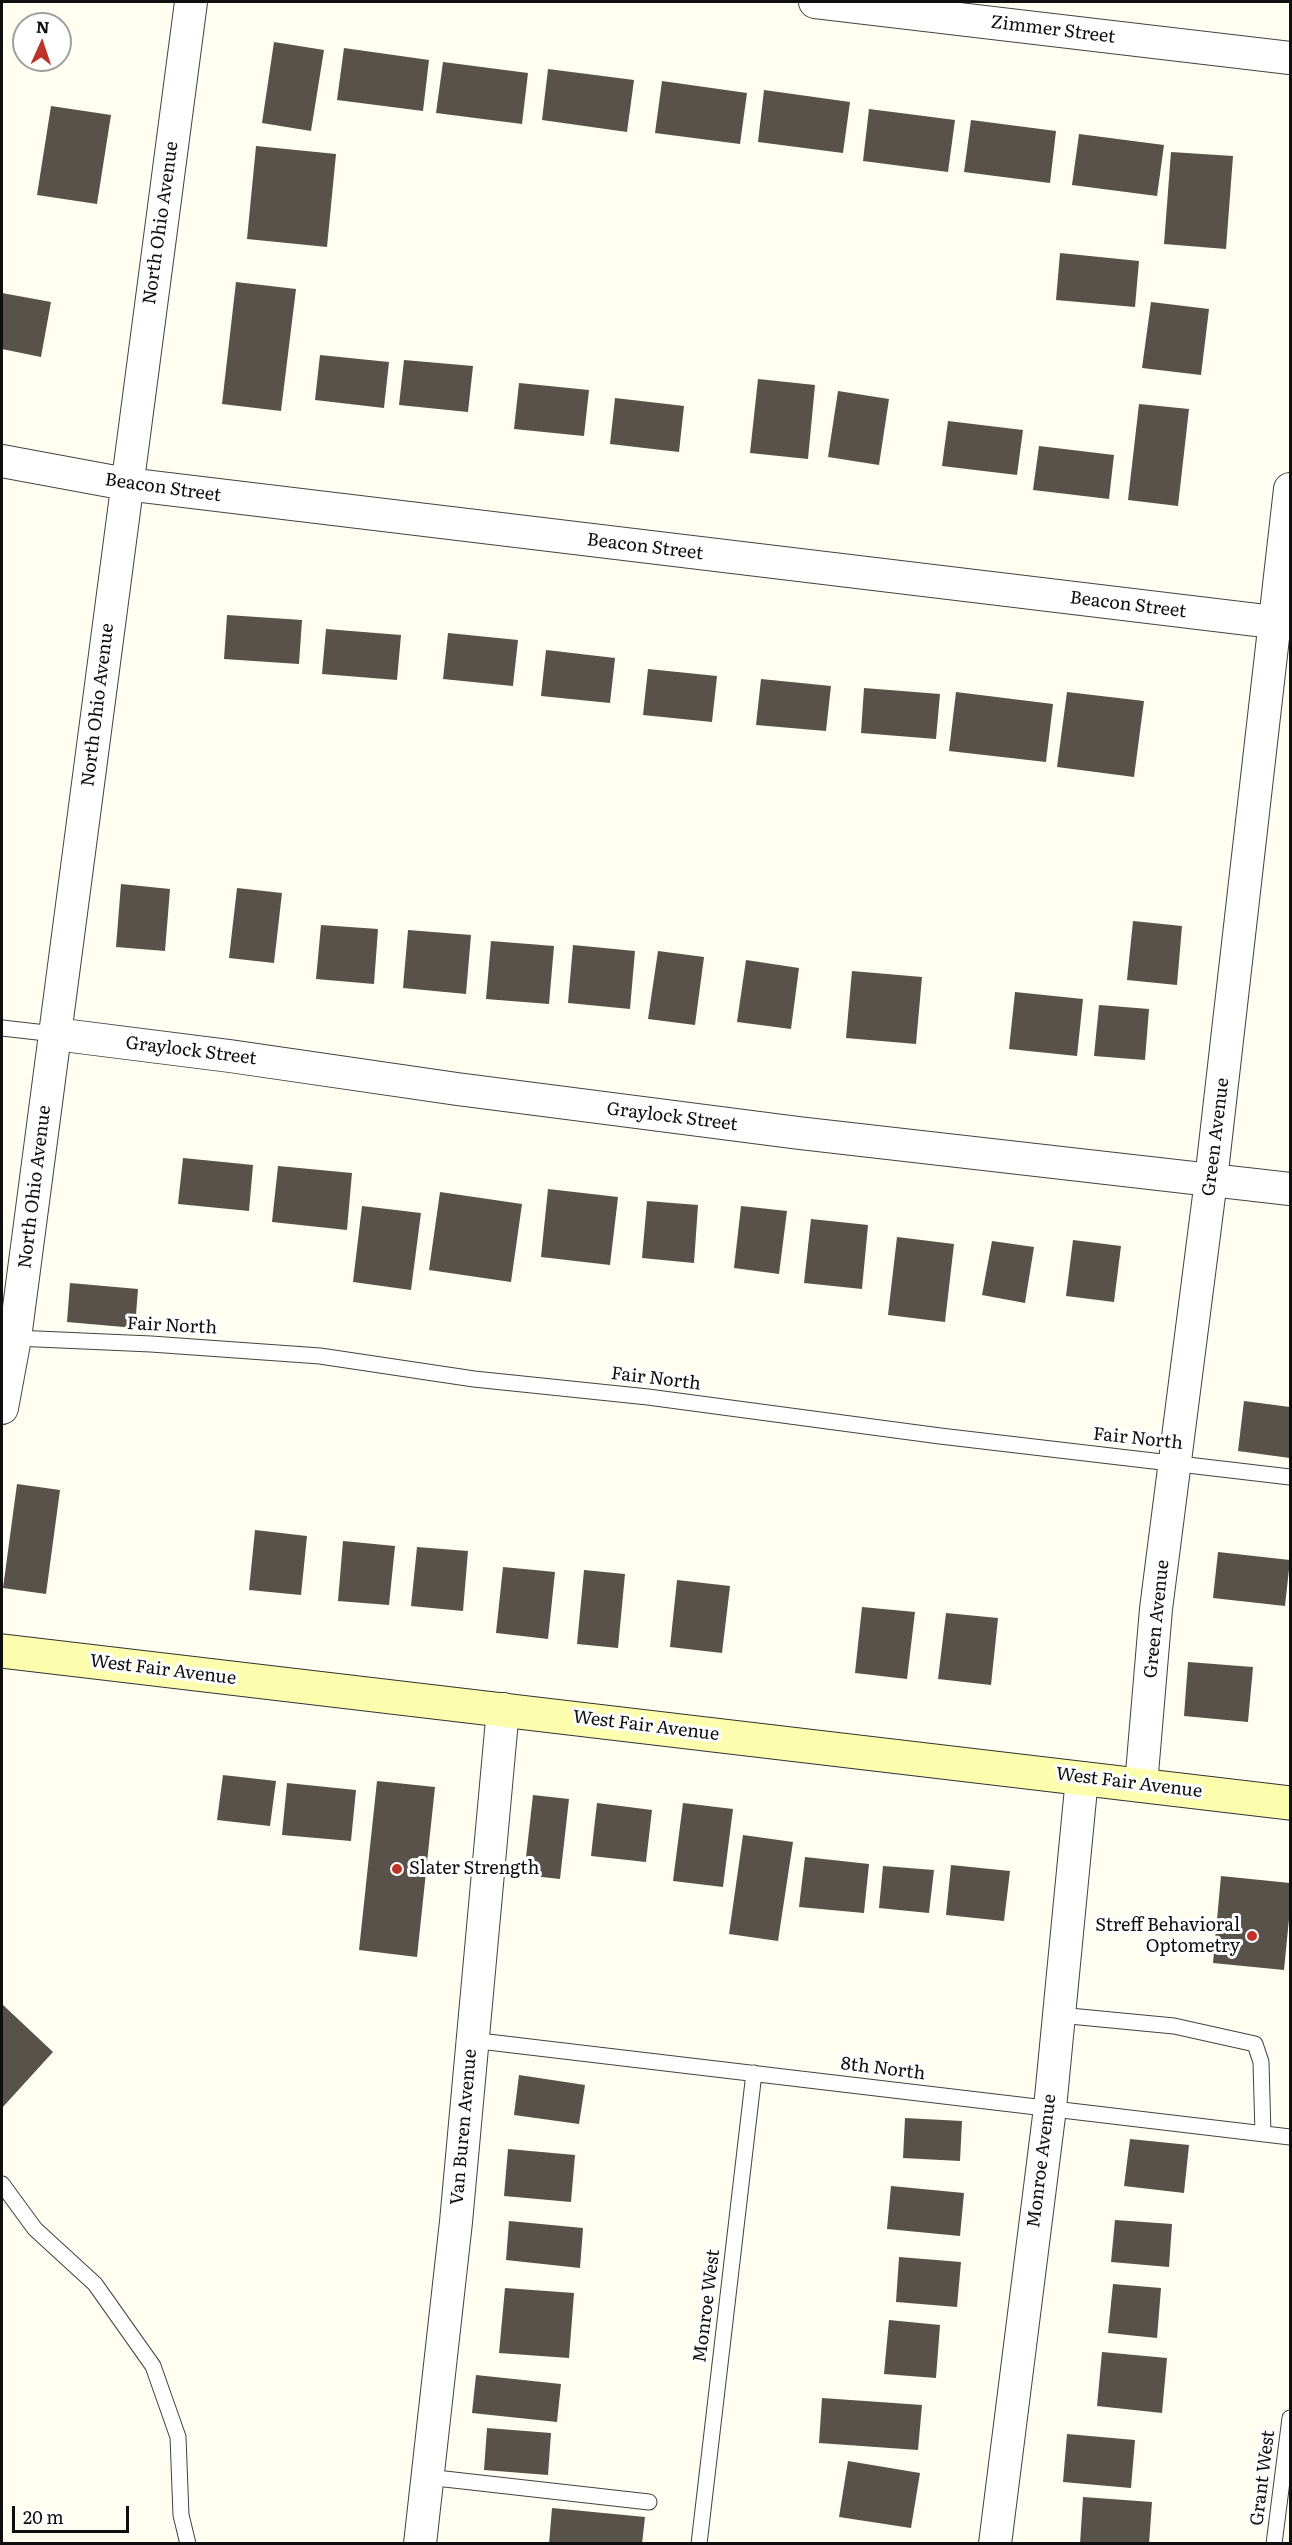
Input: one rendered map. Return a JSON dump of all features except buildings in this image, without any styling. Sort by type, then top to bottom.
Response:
[{"type":"street","name":"North Ohio Avenue","points":[[3,1391],[15,1338],[191,2]]},
{"type":"street","name":"Zimmer Street","points":[[815,2],[1290,58]]},
{"type":"street","name":"Beacon Street","points":[[2,460],[126,484],[1282,623]]},
{"type":"street","name":"Green Avenue","points":[[1141,1785],[1156,1609],[1282,623],[1290,489]]},
{"type":"street","name":"Graylock Street","points":[[55,1034],[799,1134],[1290,1189]]},
{"type":"street","name":"West Fair Avenue","points":[[2,1651],[1290,1803]]},
{"type":"street","name":"Van Buren Avenue","points":[[420,2544],[456,2222],[503,1709]]},
{"type":"street","name":"Monroe Avenue","points":[[995,2544],[1050,2108],[1082,1778]]},
{"type":"lane","points":[[2,1028],[55,1034]]},
{"type":"lane","name":"Fair North","points":[[15,1338],[163,1344],[321,1356],[474,1379],[648,1397],[940,1436],[1290,1477]]},
{"type":"lane","points":[[1059,2015],[1173,2026],[1255,2044],[1261,2062],[1263,2134]]},
{"type":"lane","name":"8th North","points":[[471,2040],[1290,2137]]},
{"type":"lane","name":"Monroe West","points":[[699,2544],[754,2073]]},
{"type":"lane","points":[[2,2184],[35,2229],[95,2284],[153,2366],[178,2437],[181,2516],[188,2544]]},
{"type":"lane","name":"Grant West","points":[[1274,2544],[1290,2418]]},
{"type":"lane","points":[[427,2477],[649,2502]]},
{"type":"place","name":"Slater Strength","points":[[397,1869]]},
{"type":"place","name":"Streff Behavioral Optometry","points":[[1252,1936]]}]
